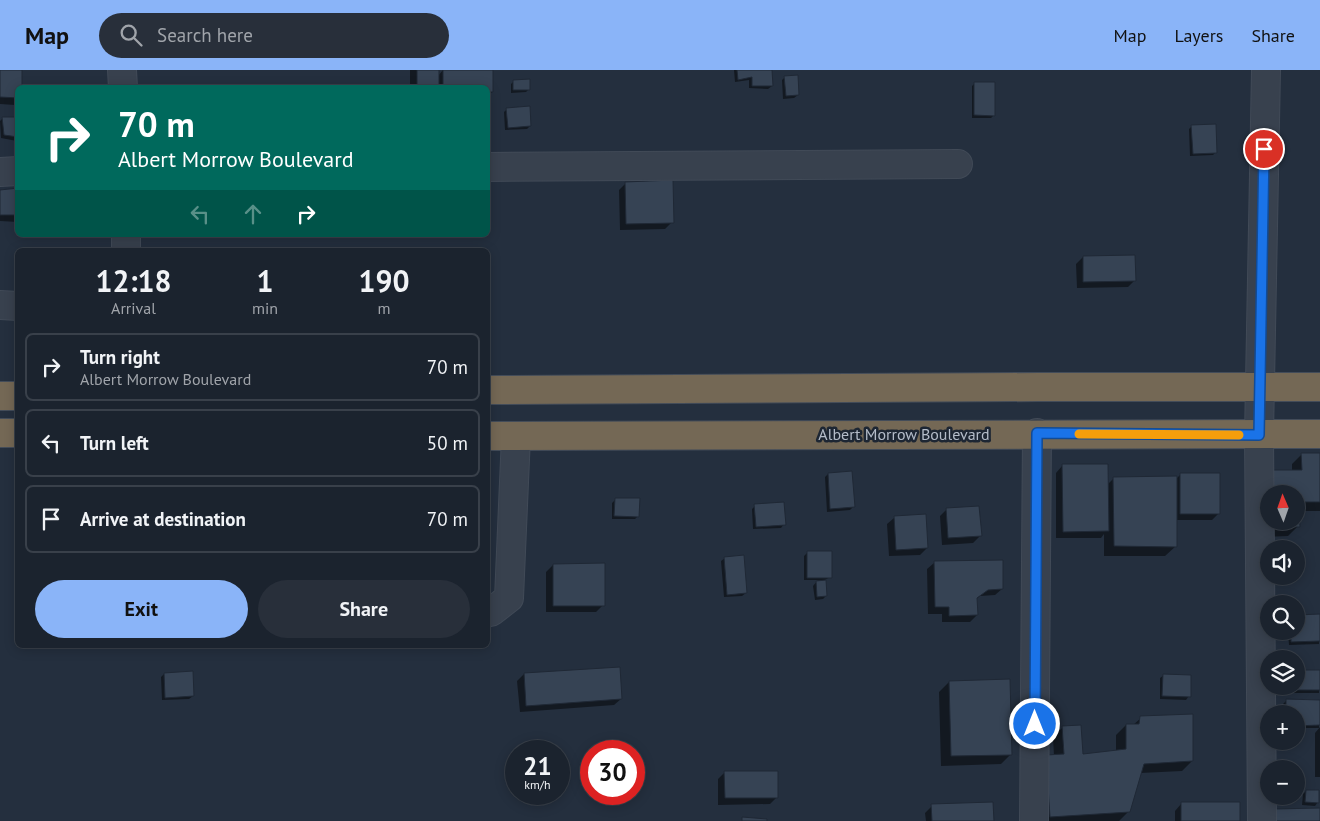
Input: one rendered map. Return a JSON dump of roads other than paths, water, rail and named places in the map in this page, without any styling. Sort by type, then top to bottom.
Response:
[{"type":"highway","points":[[490,390],[1320,387]]},
{"type":"highway","points":[[0,396],[15,396]]},
{"type":"highway","points":[[0,433],[15,433]]},
{"type":"highway","name":"Albert Morrow Boulevard","points":[[490,436],[1037,433],[1320,434]]},
{"type":"street","points":[[122,70],[123,85]]},
{"type":"street","points":[[1262,821],[1259,387],[1266,70]]},
{"type":"street","points":[[490,167],[958,164]]},
{"type":"street","points":[[0,172],[15,171]]},
{"type":"street","points":[[0,306],[15,306]]},
{"type":"street","points":[[1034,821],[1037,433]]},
{"type":"street","points":[[490,612],[508,598],[516,436]]}]
